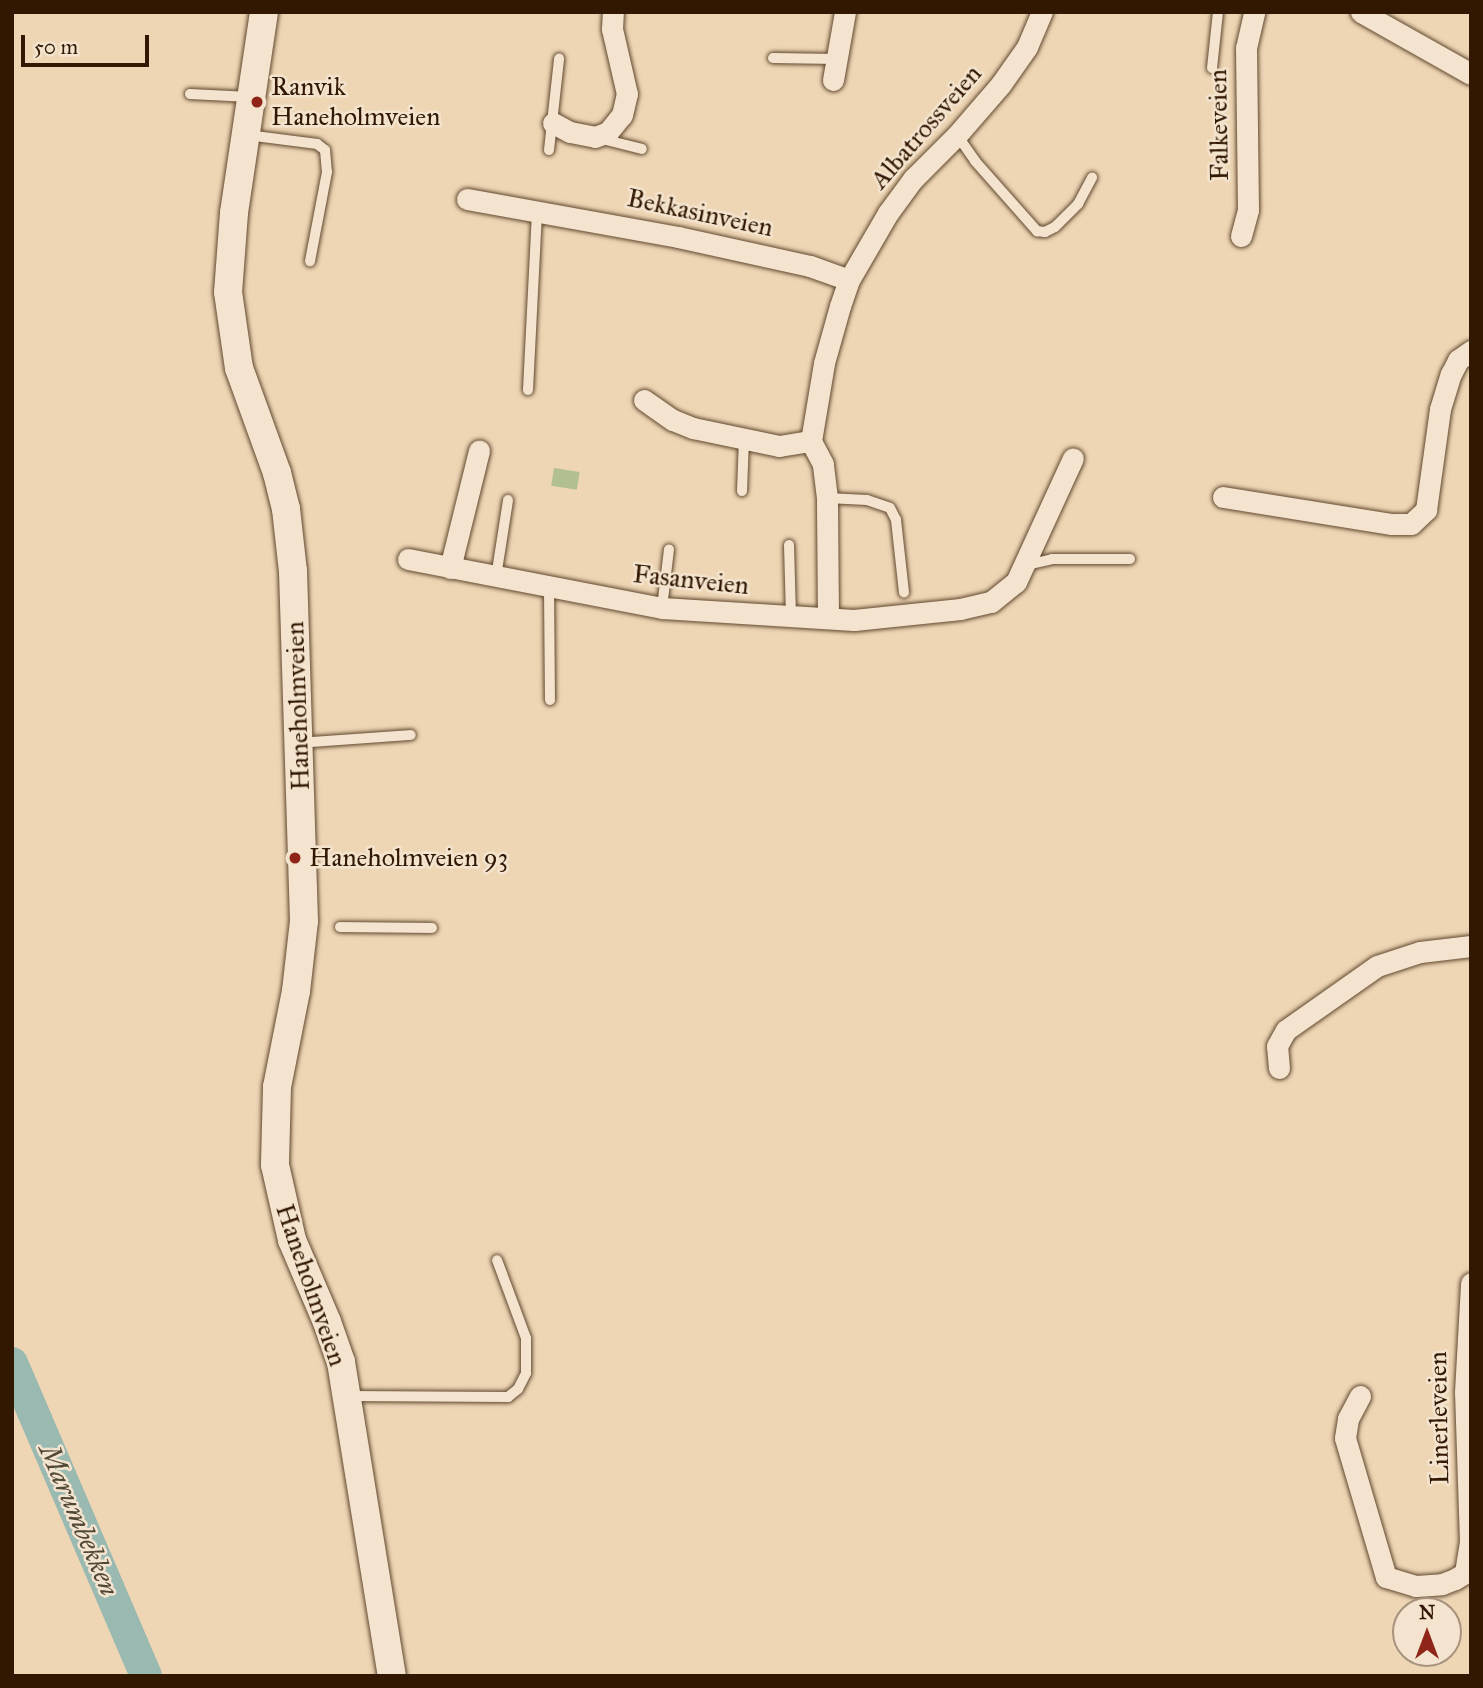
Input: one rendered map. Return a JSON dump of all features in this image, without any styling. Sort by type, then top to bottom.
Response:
[{"type":"main road","name":"Haneholmveien","points":[[264,12],[244,135],[229,256],[229,312],[239,368],[277,473],[286,512],[293,574],[304,920],[296,991],[276,1087],[275,1165],[287,1224],[334,1338],[347,1396],[392,1676]]},
{"type":"street","points":[[553,123],[570,132],[595,137],[608,132],[616,124],[628,98],[612,29],[613,12]]},
{"type":"street","points":[[833,80],[845,12]]},
{"type":"street","name":"Albatrossveien","points":[[811,441],[824,363],[849,280],[888,213],[913,179],[957,135],[1001,84],[1027,47],[1042,12]]},
{"type":"street","name":"Falkeveien","points":[[1241,236],[1248,210],[1246,48],[1254,12]]},
{"type":"street","points":[[1362,12],[1471,74]]},
{"type":"street","name":"Bekkasinveien","points":[[467,199],[537,210],[784,260],[849,280]]},
{"type":"street","points":[[1223,497],[1392,524],[1411,524],[1426,510],[1440,409],[1451,374],[1458,359],[1471,351]]},
{"type":"street","points":[[644,400],[683,425],[779,446],[811,441],[823,464],[827,498],[828,617],[854,620],[980,606],[991,602],[1016,582],[1027,565],[1073,457]]},
{"type":"street","points":[[450,568],[479,451]]},
{"type":"street","name":"Fasanveien","points":[[408,559],[662,608],[828,617]]},
{"type":"street","points":[[1279,1068],[1277,1046],[1286,1030],[1377,966],[1420,952],[1471,946]]},
{"type":"street","name":"Linerleveien","points":[[1360,1396],[1348,1419],[1345,1438],[1386,1577],[1416,1586],[1442,1584],[1465,1573],[1470,1553],[1465,1392],[1471,1283]]},
{"type":"lane","points":[[1212,68],[1217,12]]},
{"type":"lane","points":[[773,58],[837,59]]},
{"type":"lane","points":[[550,150],[559,60]]},
{"type":"lane","points":[[190,94],[250,97]]},
{"type":"lane","points":[[244,135],[317,144],[325,150],[327,172],[310,261]]},
{"type":"lane","points":[[957,135],[975,161],[1037,230],[1045,232],[1055,227],[1078,204],[1093,178]]},
{"type":"lane","points":[[595,137],[642,149]]},
{"type":"lane","points":[[528,390],[537,210]]},
{"type":"lane","points":[[742,491],[744,439]]},
{"type":"lane","points":[[827,498],[867,500],[890,508],[896,520],[904,593]]},
{"type":"lane","points":[[496,577],[508,500]]},
{"type":"lane","points":[[789,545],[791,616]]},
{"type":"lane","points":[[662,608],[669,549]]},
{"type":"lane","points":[[1027,565],[1052,559],[1130,559]]},
{"type":"lane","points":[[549,588],[550,700]]},
{"type":"lane","points":[[299,743],[411,735]]},
{"type":"lane","points":[[340,927],[432,928]]},
{"type":"lane","name":"Haneholmveien","points":[[347,1396],[508,1397],[518,1389],[526,1373],[526,1338],[497,1260]]},
{"type":"green space","points":[[554,468],[580,472],[577,490],[551,486]]},
{"type":"waterway","name":"Marumbekken","points":[[12,1363],[146,1676]]},
{"type":"place","name":"Ranvik Haneholmveien","points":[[257,102]]},
{"type":"place","name":"Haneholmveien 93","points":[[295,858]]}]
